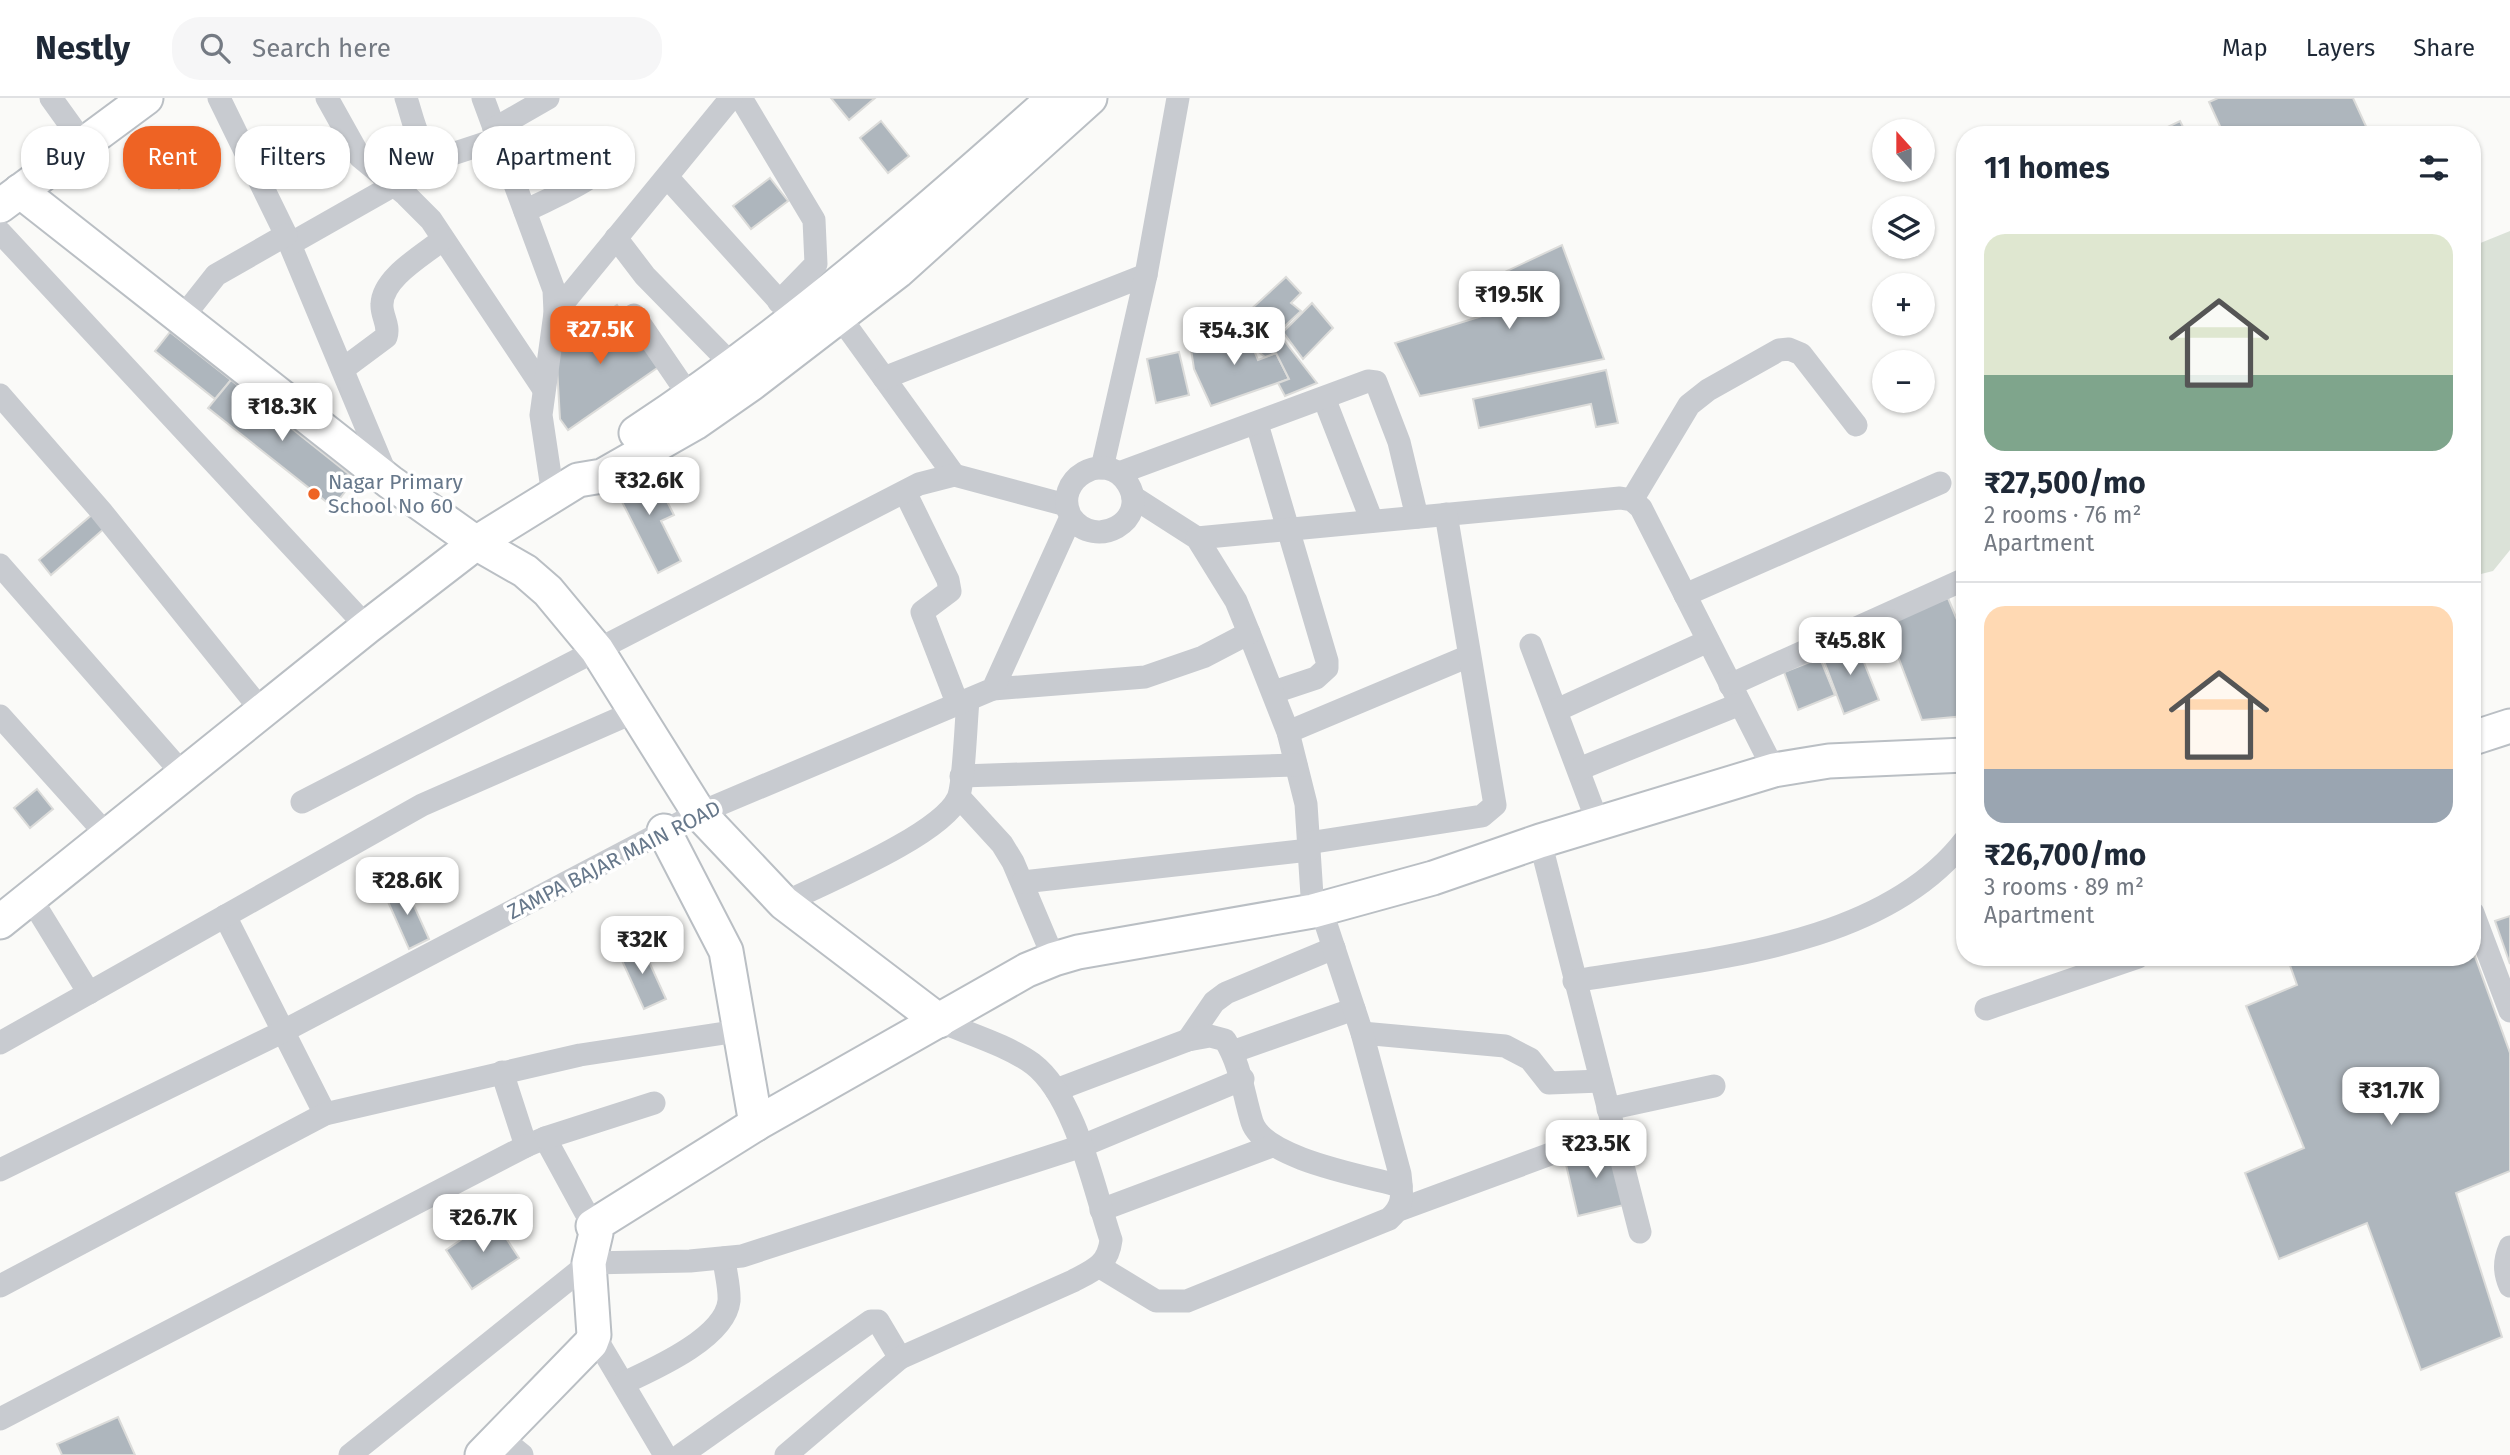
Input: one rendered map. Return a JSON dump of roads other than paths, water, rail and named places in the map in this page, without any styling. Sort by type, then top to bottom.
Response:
[{"type":"street","points":[[51,98],[71,126]]},
{"type":"street","points":[[108,126],[146,98]]},
{"type":"street","points":[[219,98],[288,239],[390,482]]},
{"type":"street","points":[[327,98],[364,160]]},
{"type":"street","points":[[406,98],[424,149],[431,156],[440,158],[472,144]]},
{"type":"street","points":[[483,98],[493,126]]},
{"type":"street","points":[[508,126],[548,98]]},
{"type":"street","points":[[555,313],[730,98]]},
{"type":"street","points":[[566,487],[602,477],[695,422],[795,319],[816,264],[814,220],[741,98]]},
{"type":"street","points":[[832,305],[924,215],[1054,98]]},
{"type":"street","points":[[795,319],[832,305],[898,271],[1090,98]]},
{"type":"street","points":[[1110,470],[1178,98]]},
{"type":"street","points":[[667,177],[795,319]]},
{"type":"street","points":[[182,318],[216,275],[386,189]]},
{"type":"street","points":[[398,189],[431,220],[543,388]]},
{"type":"street","points":[[517,189],[554,290],[555,313],[543,388],[543,446],[566,487]]},
{"type":"street","points":[[525,211],[569,189]]},
{"type":"street","points":[[10,198],[182,318],[390,482],[477,543],[525,571],[548,591],[597,650],[699,813],[784,903],[939,1021],[1033,1064],[1056,1090],[1082,1146],[1111,1240],[1109,1256],[1100,1267],[900,1358],[786,1455]]},
{"type":"street","points":[[0,232],[367,627]]},
{"type":"street","points":[[616,238],[645,276],[742,375]]},
{"type":"street","points":[[343,369],[386,337],[389,330],[382,303],[393,280],[443,239]]},
{"type":"street","points":[[884,378],[1146,275]]},
{"type":"street","points":[[832,305],[954,475]]},
{"type":"street","points":[[634,315],[690,397]]},
{"type":"street","points":[[1632,500],[1689,405],[1707,390],[1779,350],[1789,349],[1801,354],[1856,425]]},
{"type":"street","points":[[89,993],[10,907],[107,835],[367,627],[477,543],[566,487],[592,462],[690,397],[742,375]]},
{"type":"street","points":[[1250,633],[1203,657],[1145,677],[993,689],[1068,511],[1070,484],[1087,470],[1110,470],[1257,424],[1368,381],[1376,382],[1399,442],[1417,517]]},
{"type":"street","points":[[0,395],[101,511],[262,711]]},
{"type":"street","points":[[1324,398],[1372,521]]},
{"type":"street","points":[[1257,424],[1328,668],[1316,678],[1274,692]]},
{"type":"street","points":[[302,802],[919,484],[954,475],[1068,511],[1084,530],[1105,533],[1124,523],[1133,497],[1127,482],[1110,470]]},
{"type":"street","points":[[1685,595],[1940,483]]},
{"type":"street","points":[[784,903],[901,844],[941,820],[960,786],[963,703],[922,612],[950,591],[948,580],[905,492]]},
{"type":"street","points":[[1133,497],[1197,538],[1236,601],[1274,692],[1288,732],[1306,804],[1317,910],[1334,948],[1362,1033],[1401,1186],[1403,1196],[1399,1210]]},
{"type":"street","points":[[1197,538],[1619,498],[1632,500],[1641,508],[1774,770]]},
{"type":"street","points":[[1023,882],[1309,847],[1482,816],[1489,811],[1495,805],[1495,795],[1446,514]]},
{"type":"street","points":[[0,565],[183,774]]},
{"type":"street","points":[[1579,769],[1956,584]]},
{"type":"street","points":[[1557,710],[1708,641]]},
{"type":"street","points":[[1531,645],[1598,823]]},
{"type":"street","points":[[1288,732],[1469,656]]},
{"type":"street","name":"ZAMPA BAJAR MAIN ROAD","points":[[0,1170],[285,1030],[699,813],[993,689]]},
{"type":"street","points":[[0,1043],[422,805],[635,712]]},
{"type":"street","points":[[0,716],[107,835]]},
{"type":"street","points":[[2481,735],[2510,726]]},
{"type":"street","points":[[593,1226],[756,1124],[1054,959],[1317,910],[1433,878],[1540,841],[1774,770],[1829,761],[1956,755]]},
{"type":"street","points":[[960,786],[1296,765]]},
{"type":"street","points":[[960,786],[1002,844],[1023,882],[1054,959]]},
{"type":"street","points":[[664,831],[726,951],[756,1124]]},
{"type":"street","points":[[1540,841],[1640,1232]]},
{"type":"street","points":[[1574,981],[1727,955],[1828,933],[1877,912],[1918,885],[1956,852]]},
{"type":"street","points":[[225,916],[285,1030],[325,1114]]},
{"type":"street","points":[[2481,934],[2510,1011]]},
{"type":"street","points":[[1188,1040],[1214,1002],[1226,993],[1334,948]]},
{"type":"street","points":[[1986,1009],[2112,966]]},
{"type":"street","points":[[1232,1052],[1354,1009]]},
{"type":"street","points":[[0,1286],[325,1114],[580,1055],[738,1031]]},
{"type":"street","points":[[1362,1033],[1505,1046],[1530,1059],[1549,1083],[1601,1081]]},
{"type":"street","points":[[1056,1090],[1188,1040],[1210,1037],[1225,1040],[1243,1079],[1252,1123],[1260,1139],[1281,1152],[1401,1186]]},
{"type":"street","points":[[501,1449],[591,1343],[594,1335],[589,1262],[596,1233],[535,1142],[502,1072]]},
{"type":"street","points":[[350,1455],[589,1262],[724,1258],[754,1252],[1082,1146],[1243,1079]]},
{"type":"street","points":[[1100,1267],[1156,1301],[1186,1301],[1389,1219],[1399,1210],[1611,1120],[1714,1086]]},
{"type":"street","points":[[0,1419],[535,1142],[654,1103]]},
{"type":"street","points":[[1101,1210],[1272,1146]]},
{"type":"street","points":[[2510,1247],[2505,1258],[2506,1276],[2510,1286]]},
{"type":"street","points":[[624,1383],[674,1360],[695,1345],[724,1317],[729,1301],[724,1258]]},
{"type":"street","points":[[681,1455],[871,1321],[878,1321],[900,1358]]},
{"type":"street","points":[[594,1335],[665,1455]]},
{"type":"place","name":"Nagar Primary School No 60","points":[[314,494]]}]
